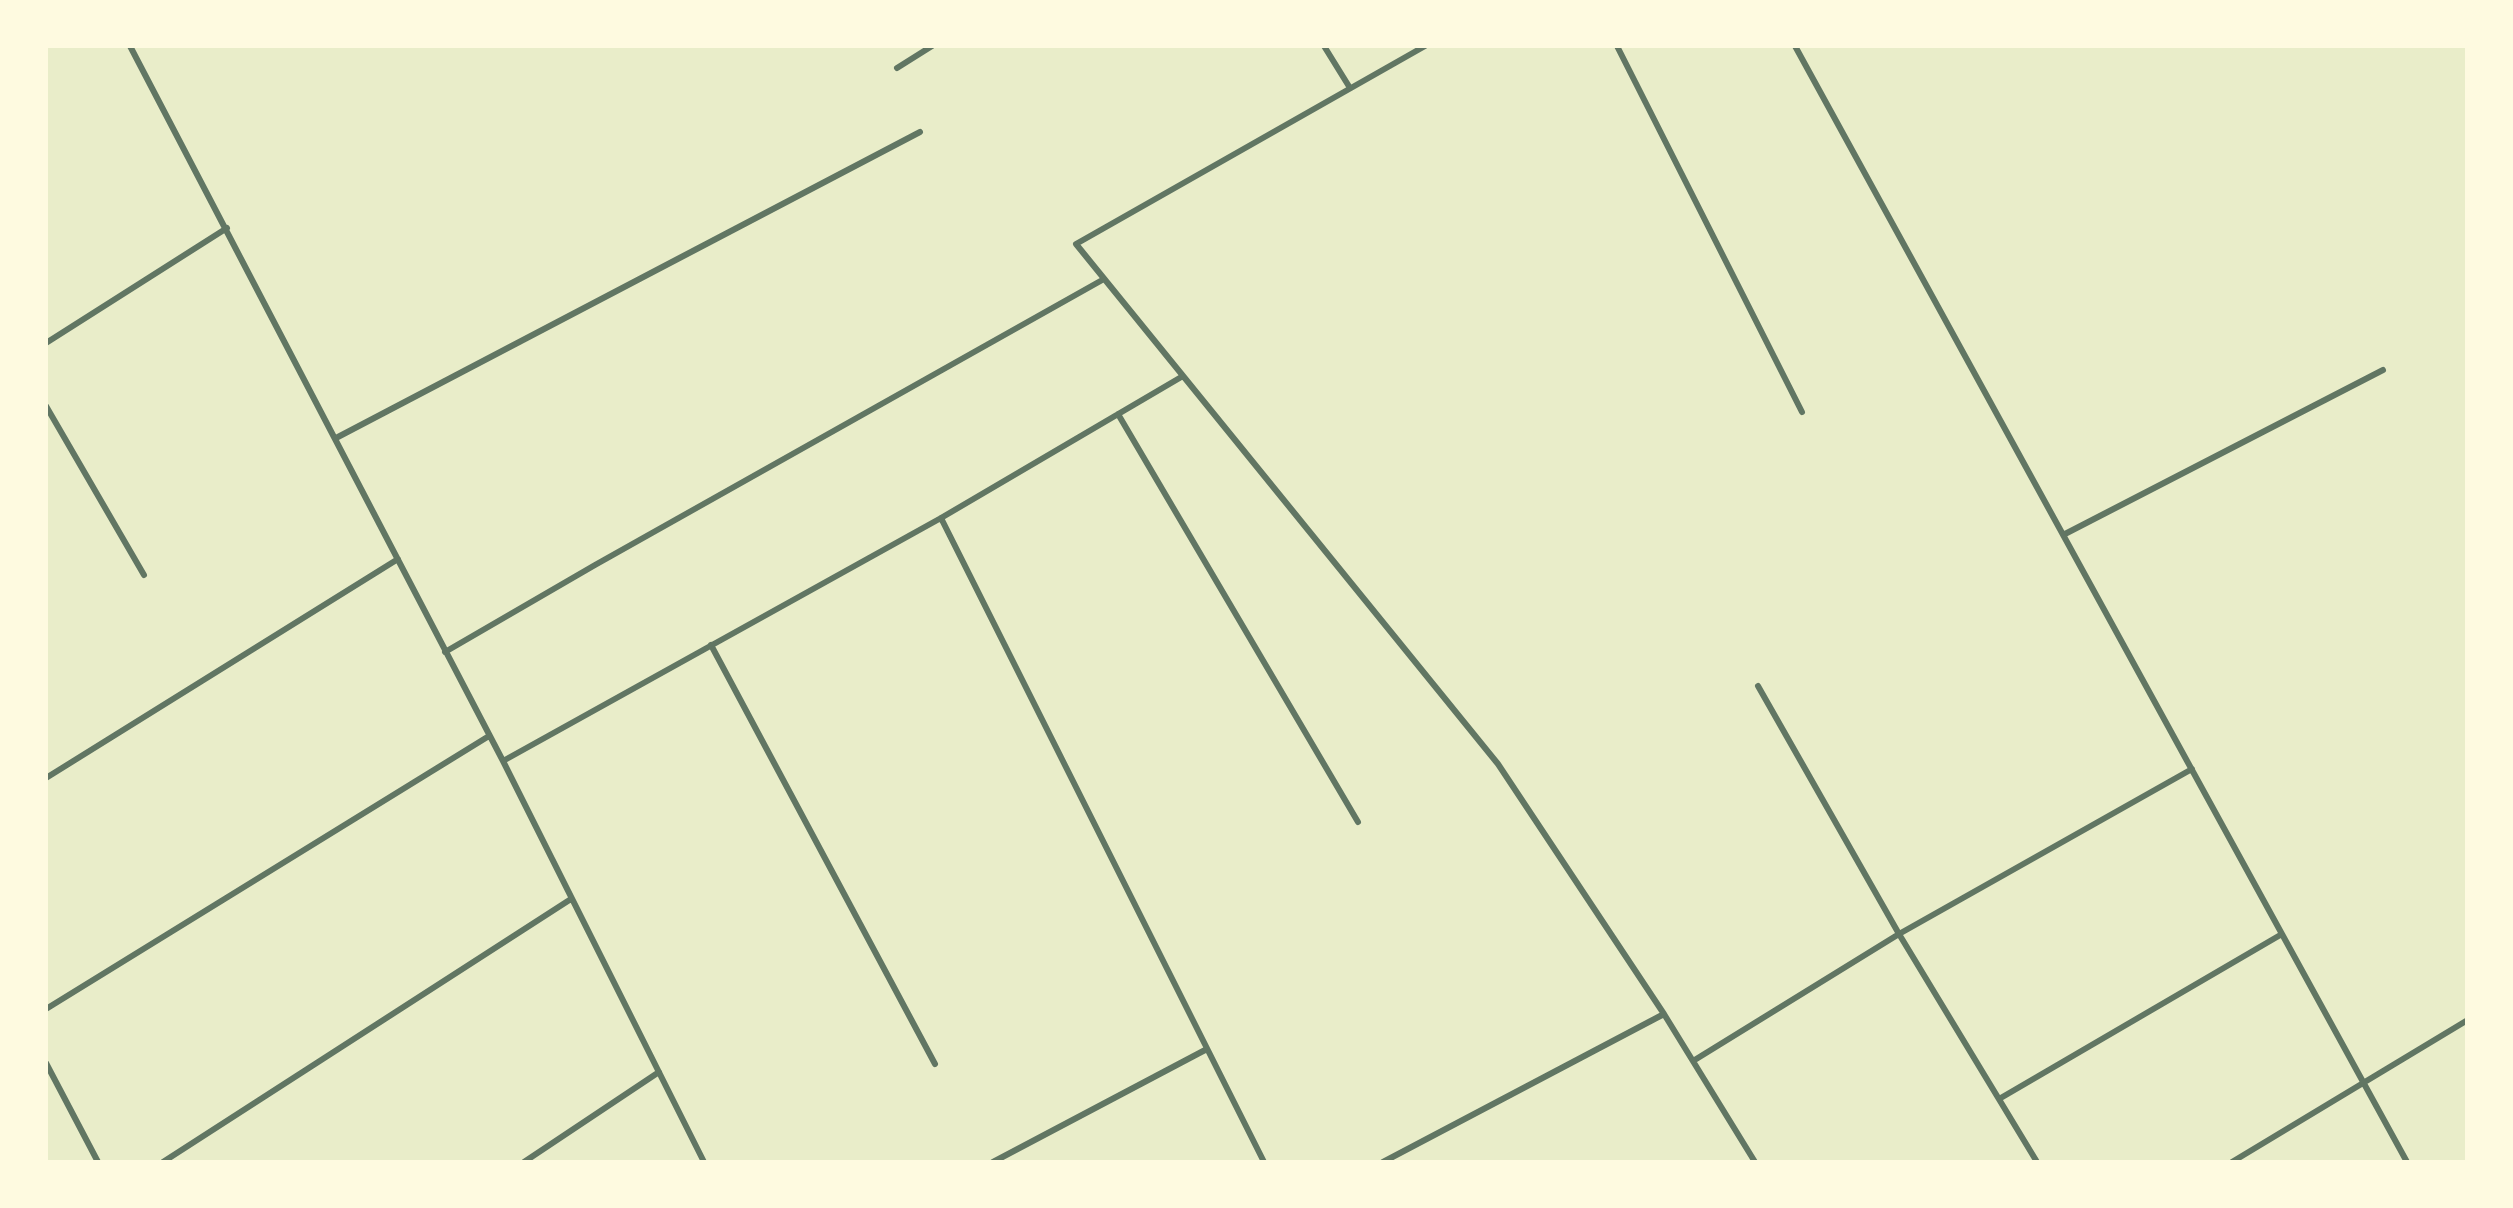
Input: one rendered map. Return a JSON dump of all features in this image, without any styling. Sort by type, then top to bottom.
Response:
[{"type":"street","points":[[130,46],[503,761],[704,1161]]},
{"type":"street","points":[[897,68],[932,46]]},
{"type":"street","points":[[1324,46],[1350,88]]},
{"type":"street","points":[[1425,46],[1076,244],[1498,764],[1664,1014],[1755,1161]]},
{"type":"street","points":[[1617,46],[1802,412]]},
{"type":"street","points":[[1795,46],[2407,1161]]},
{"type":"street","points":[[336,438],[920,132]]},
{"type":"street","points":[[46,343],[226,228]]},
{"type":"street","points":[[446,652],[595,565],[1104,279]]},
{"type":"street","points":[[2063,535],[2383,370]]},
{"type":"street","points":[[503,761],[941,518],[1183,376]]},
{"type":"street","points":[[46,406],[144,575]]},
{"type":"street","points":[[1118,414],[1359,822]]},
{"type":"street","points":[[941,518],[1264,1161]]},
{"type":"street","points":[[46,778],[398,559]]},
{"type":"street","points":[[711,645],[935,1064]]},
{"type":"street","points":[[1758,686],[1899,934],[2037,1161]]},
{"type":"street","points":[[46,1008],[489,736]]},
{"type":"street","points":[[1693,1061],[1899,934],[2192,769]]},
{"type":"street","points":[[163,1161],[571,899]]},
{"type":"street","points":[[1999,1099],[2282,934]]},
{"type":"street","points":[[1383,1161],[1664,1014]]},
{"type":"street","points":[[2232,1161],[2466,1021]]},
{"type":"street","points":[[993,1161],[1208,1049]]},
{"type":"street","points":[[46,1064],[98,1161]]},
{"type":"street","points":[[524,1161],[659,1072]]}]
